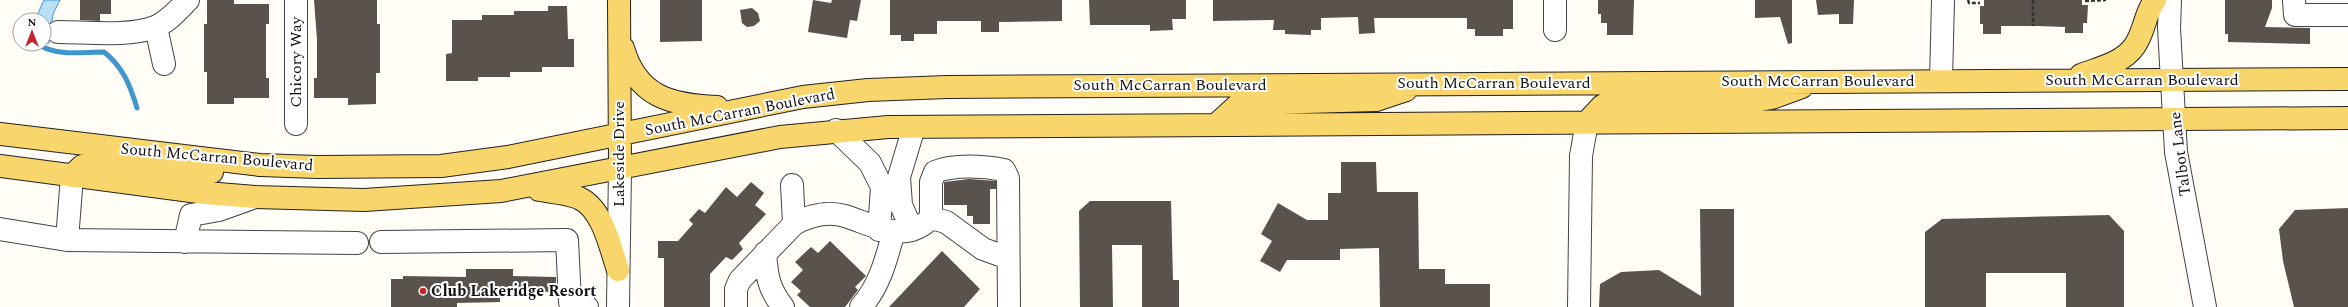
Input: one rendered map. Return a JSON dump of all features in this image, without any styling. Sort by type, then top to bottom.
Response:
[{"type":"main road","name":"Lakeside Drive","points":[[619,0],[620,168]]},
{"type":"main road","points":[[2068,80],[2122,60],[2138,42],[2150,6],[2155,0]]},
{"type":"main road","points":[[619,36],[627,62],[634,75],[644,87],[658,95],[674,102],[749,108]]},
{"type":"main road","name":"South McCarran Boulevard","points":[[0,134],[260,165],[317,167],[441,166],[508,158],[803,97],[868,90],[947,87],[1426,83],[2348,78]]},
{"type":"main road","points":[[1587,122],[1602,106],[1610,102],[1759,100],[1772,98],[1817,82]]},
{"type":"main road","points":[[1217,124],[1239,104],[1376,100],[1426,83]]},
{"type":"main road","name":"South McCarran Boulevard","points":[[0,166],[206,193],[255,197],[364,200],[501,191],[780,137],[836,130],[914,127],[1217,124],[2348,118]]},
{"type":"main road","points":[[72,176],[82,166],[93,163],[168,170],[211,172],[260,165]]},
{"type":"main road","points":[[526,187],[578,198],[594,210],[600,220],[618,270]]},
{"type":"street","points":[[58,32],[140,32],[163,22],[188,0]]},
{"type":"street","name":"Chicory Way","points":[[296,0],[296,124]]},
{"type":"street","points":[[1554,30],[1555,0]]},
{"type":"street","points":[[1941,81],[1943,0]]},
{"type":"street","name":"Talbot Lane","points":[[2170,0],[2169,28],[2176,152],[2205,307]]},
{"type":"street","points":[[2294,0],[2295,15],[2348,15]]},
{"type":"street","points":[[163,22],[164,64]]},
{"type":"street","points":[[1578,307],[1581,156],[1587,122]]},
{"type":"street","points":[[861,307],[873,293],[881,278],[895,230],[900,205],[899,177],[914,127]]},
{"type":"street","points":[[836,130],[870,163],[882,187],[895,230]]},
{"type":"street","name":"Lakeside Drive","points":[[618,307],[620,168]]},
{"type":"street","points":[[736,307],[736,289],[740,280],[794,224],[805,218],[825,214],[844,216],[895,230],[923,226],[931,218],[931,182],[935,172],[944,168],[994,168],[1004,170],[1008,178],[1009,307]]},
{"type":"street","points":[[67,240],[72,176]]},
{"type":"street","points":[[792,185],[794,224]]},
{"type":"street","points":[[185,242],[192,215],[219,210],[255,197]]},
{"type":"street","points":[[931,218],[946,222],[983,249],[1008,258]]},
{"type":"street","points":[[0,229],[67,240],[357,243]]},
{"type":"street","points":[[381,242],[566,240],[579,305]]},
{"type":"street","points":[[765,253],[767,278],[771,291],[783,307]]},
{"type":"path","points":[[1968,0],[1969,3],[1980,3]]},
{"type":"path","points":[[2033,0],[2033,26]]},
{"type":"path","points":[[2085,2],[2106,0]]},
{"type":"water","points":[[44,0],[60,0],[53,14],[52,21],[52,12],[39,12]]},
{"type":"building","points":[[80,0],[111,0],[111,14],[100,14],[100,21],[80,20]]},
{"type":"building","points":[[207,0],[234,0],[234,4],[269,4],[269,24],[266,24],[266,78],[269,78],[269,98],[234,98],[234,104],[207,104],[207,72],[204,72],[204,24],[207,24]]},
{"type":"building","points":[[314,0],[377,0],[377,24],[380,24],[380,73],[376,73],[376,104],[348,105],[348,98],[314,98],[314,78],[317,78],[317,40]]},
{"type":"building","points":[[660,0],[702,0],[702,41],[660,42]]},
{"type":"building","points":[[813,0],[831,3],[832,0],[861,0],[857,21],[850,20],[847,38],[808,32]]},
{"type":"building","points":[[890,0],[1062,0],[1062,21],[999,22],[999,32],[981,32],[981,21],[937,21],[937,34],[914,34],[914,41],[901,41],[901,35],[890,35]]},
{"type":"building","points":[[1089,0],[1186,0],[1186,19],[1172,19],[1173,30],[1150,31],[1150,25],[1090,25]]},
{"type":"building","points":[[1213,0],[1513,0],[1513,29],[1503,29],[1503,36],[1475,36],[1475,29],[1467,29],[1467,18],[1374,18],[1375,33],[1359,34],[1358,17],[1321,18],[1321,30],[1311,30],[1311,35],[1285,34],[1285,30],[1273,30],[1274,20],[1213,21]]},
{"type":"building","points":[[1598,0],[1634,0],[1633,35],[1607,35],[1607,23],[1601,23],[1601,14],[1598,14]]},
{"type":"building","points":[[1755,0],[1792,0],[1792,43],[1788,44],[1780,17],[1755,18]]},
{"type":"building","points":[[1816,0],[1854,0],[1853,24],[1839,24],[1839,14],[1818,15]]},
{"type":"building","points":[[1984,0],[2082,0],[2082,5],[2088,5],[2087,23],[2083,23],[2083,33],[2065,33],[2065,27],[2001,26],[2001,34],[1983,34],[1983,24],[1980,24],[1980,6],[1984,6]]},
{"type":"building","points":[[2225,0],[2272,0],[2272,8],[2265,27],[2310,28],[2310,44],[2228,42],[2228,34],[2225,34]]},
{"type":"building","points":[[548,6],[567,6],[568,39],[574,39],[574,67],[542,67],[542,72],[510,72],[510,77],[478,77],[478,81],[446,81],[446,54],[452,53],[452,20],[482,20],[482,15],[514,15],[514,11],[548,11]]},
{"type":"building","points":[[752,8],[758,13],[760,21],[754,26],[747,27],[742,23],[740,10]]},
{"type":"building","points":[[1341,162],[1376,162],[1377,192],[1418,192],[1419,269],[1445,269],[1445,284],[1490,284],[1490,307],[1380,307],[1379,248],[1340,249],[1340,260],[1287,260],[1280,272],[1260,261],[1272,241],[1261,234],[1278,203],[1307,220],[1328,220],[1328,193],[1341,193]]},
{"type":"building","points":[[969,179],[996,181],[996,189],[990,189],[990,224],[973,224],[973,216],[967,216],[967,205],[944,205],[944,182]]},
{"type":"building","points":[[751,182],[764,193],[755,205],[766,214],[739,243],[743,249],[732,260],[726,257],[710,274],[710,307],[664,307],[664,258],[658,258],[658,241],[678,241],[693,224],[689,220],[699,209],[705,213],[726,187],[737,197]]},
{"type":"building","points":[[1090,201],[1171,201],[1173,280],[1179,280],[1179,307],[1142,307],[1142,245],[1112,245],[1113,307],[1080,307],[1079,211]]},
{"type":"building","points":[[2348,208],[2348,307],[2294,307],[2283,261],[2279,229],[2295,210]]},
{"type":"building","points":[[1700,209],[1734,209],[1734,307],[1599,307],[1600,284],[1621,272],[1659,270],[1701,296]]},
{"type":"building","points":[[2109,215],[2124,231],[2124,307],[2066,307],[2066,273],[1986,273],[1986,307],[1925,307],[1925,232],[1942,219]]},
{"type":"building","points":[[830,241],[866,276],[855,287],[858,290],[845,307],[810,307],[797,295],[801,291],[791,282],[803,270],[795,262],[811,247],[818,253]]},
{"type":"building","points":[[942,251],[980,289],[964,307],[889,307]]},
{"type":"building","points":[[466,269],[513,269],[513,276],[556,277],[556,292],[500,291],[500,302],[457,303],[457,307],[391,307],[391,279],[403,279],[403,276],[466,277]]},
{"type":"waterway","points":[[52,51],[70,53],[104,52],[121,70],[132,92],[137,108]]},
{"type":"place","name":"Club Lakeridge Resort","points":[[423,291]]}]
